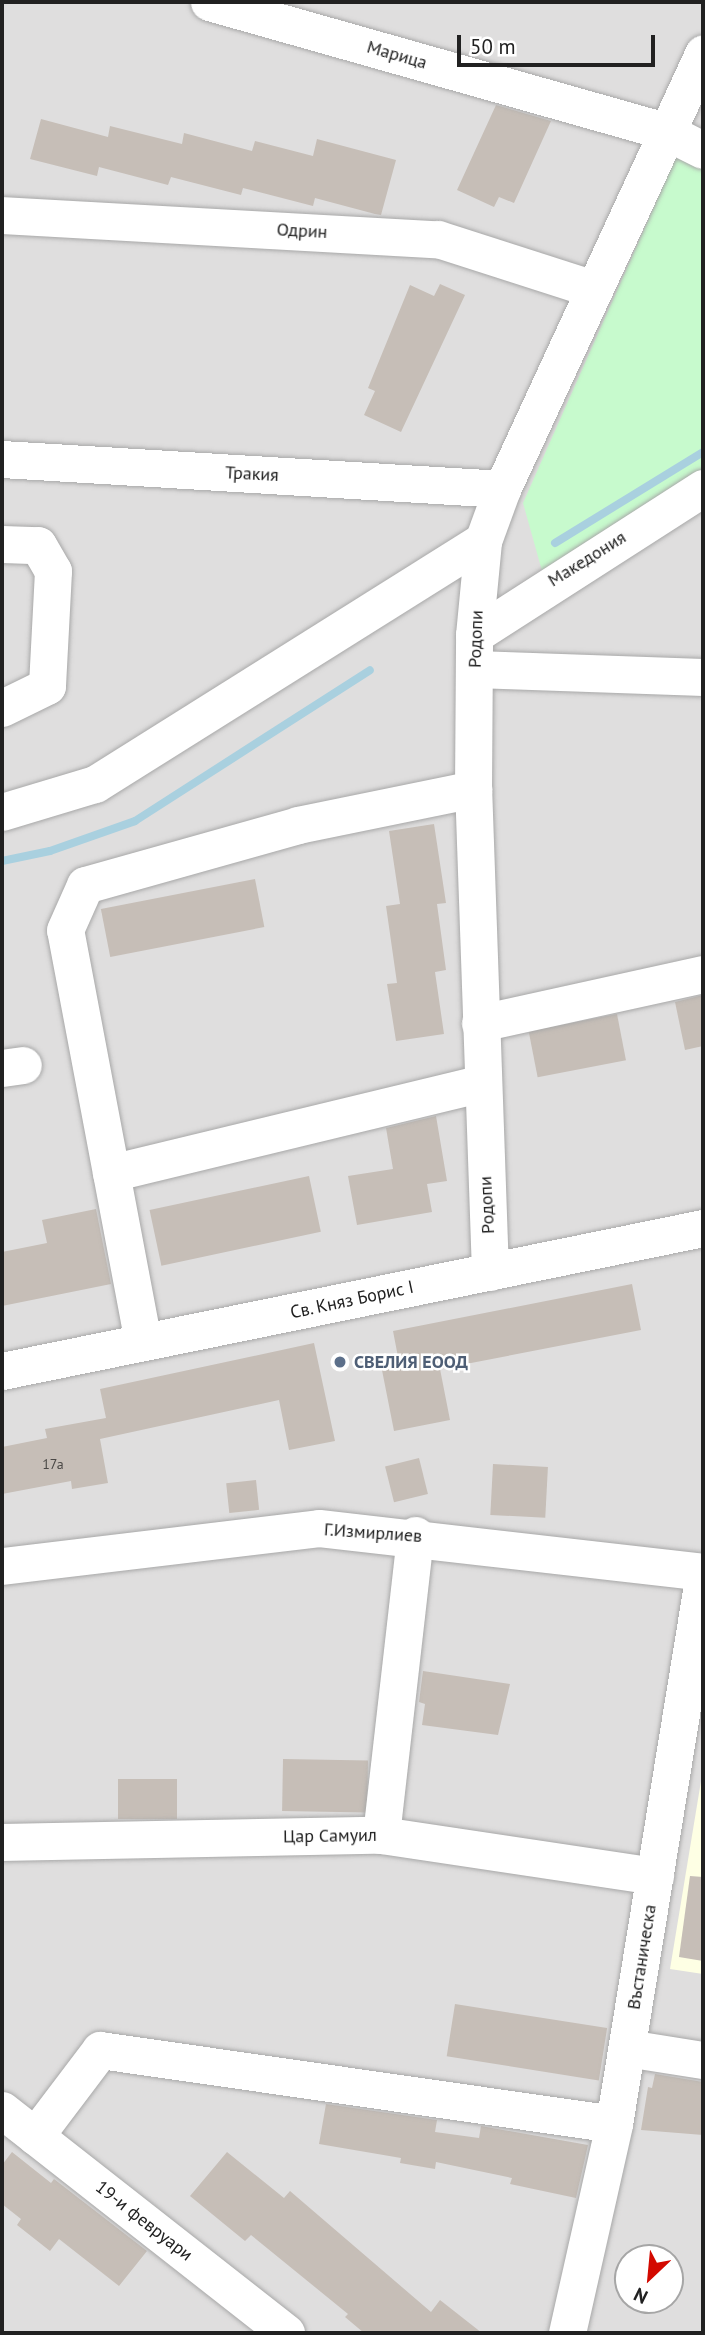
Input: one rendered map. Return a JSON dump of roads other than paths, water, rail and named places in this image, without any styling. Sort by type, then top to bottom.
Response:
[{"type":"street","name":"Марица","points":[[209,2],[667,132],[703,150]]},
{"type":"street","name":"Родопи","points":[[490,1272],[473,789],[475,652],[484,541],[502,489],[703,53]]},
{"type":"street","name":"Одрин","points":[[2,215],[438,239],[594,289]]},
{"type":"street","name":"Тракия","points":[[2,458],[502,489]]},
{"type":"street","name":"Македония","points":[[475,652],[527,597],[703,488]]},
{"type":"street","points":[[2,812],[95,784],[484,541]]},
{"type":"street","points":[[2,544],[38,545],[53,571],[47,686],[2,708]]},
{"type":"street","points":[[475,652],[703,677]]},
{"type":"street","points":[[144,1342],[65,930],[85,885],[298,825],[473,789]]},
{"type":"street","points":[[480,1023],[703,974]]},
{"type":"street","points":[[111,1173],[482,1083]]},
{"type":"street","name":"Св. Княз Борис I","points":[[2,1371],[703,1228]]},
{"type":"street","name":"Г.Измирлиев","points":[[2,1566],[319,1528],[415,1535],[703,1572]]},
{"type":"street","points":[[382,1835],[415,1535]]},
{"type":"street","name":"Въстаническа","points":[[567,2333],[614,2124],[703,1578]]},
{"type":"street","name":"Цар Самуил","points":[[2,1842],[382,1835],[655,1876]]},
{"type":"street","points":[[627,2048],[703,2060]]},
{"type":"street","points":[[35,2136],[100,2050],[614,2124]]},
{"type":"street","name":"19-и февруари","points":[[2,2110],[286,2333]]},
{"type":"waterway","points":[[555,543],[703,452]]},
{"type":"waterway","points":[[2,861],[50,851],[135,821],[370,670]]},
{"type":"place","name":"СВЕЛИЯ ЕООД","points":[[340,1362]]}]
